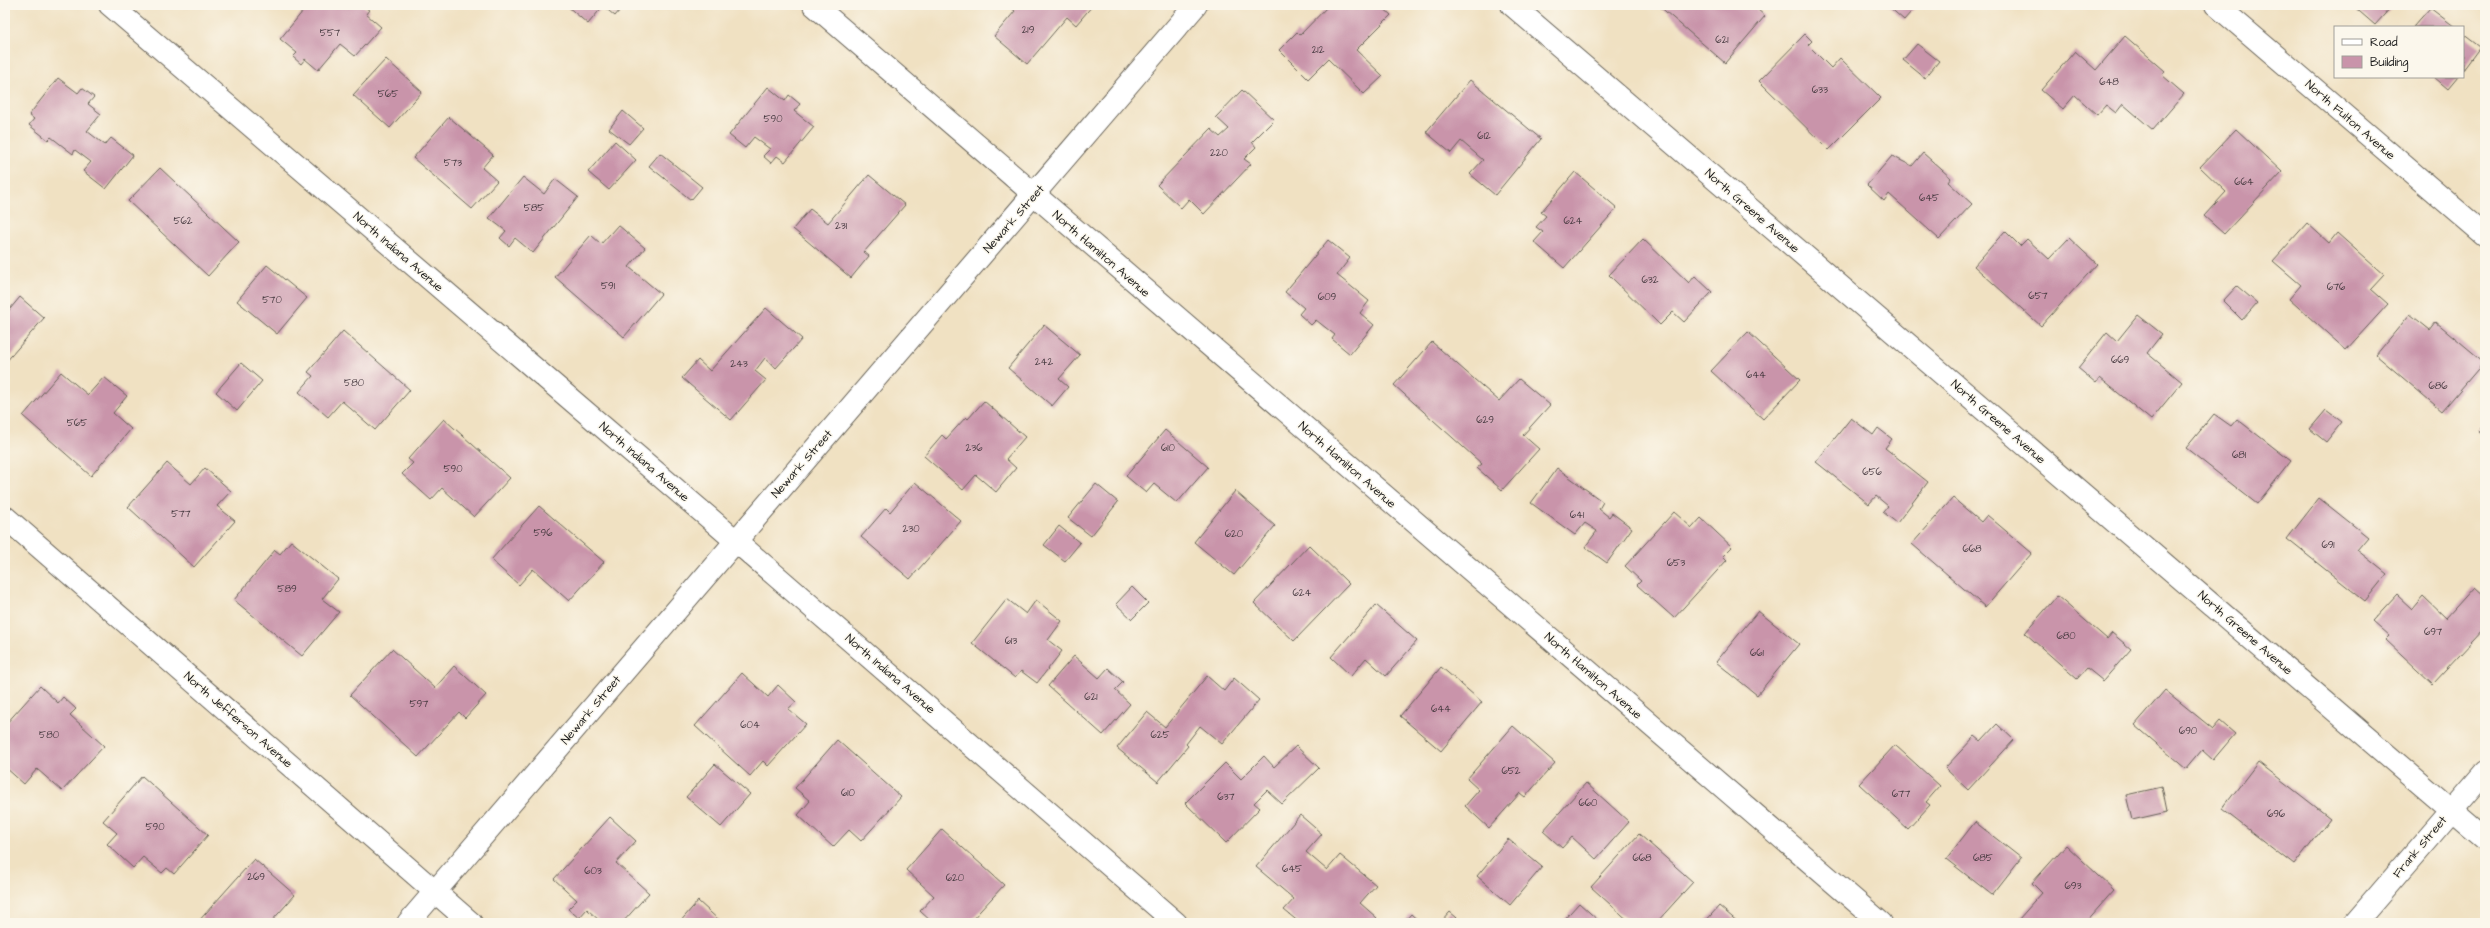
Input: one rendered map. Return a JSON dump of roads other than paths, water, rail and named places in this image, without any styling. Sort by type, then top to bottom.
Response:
[{"type":"street","name":"North Indiana Avenue","points":[[110,5],[735,540],[1176,923]]},
{"type":"street","name":"North Hamilton Avenue","points":[[814,5],[1034,196],[1881,923]]},
{"type":"street","name":"Newark Street","points":[[408,923],[735,540],[1034,196],[1196,5]]},
{"type":"street","name":"North Greene Avenue","points":[[1512,5],[2485,839]]},
{"type":"street","name":"North Fulton Avenue","points":[[2216,5],[2485,235]]},
{"type":"street","name":"North Jefferson Avenue","points":[[5,517],[471,923]]},
{"type":"street","name":"Frank Street","points":[[2355,923],[2485,772]]}]
